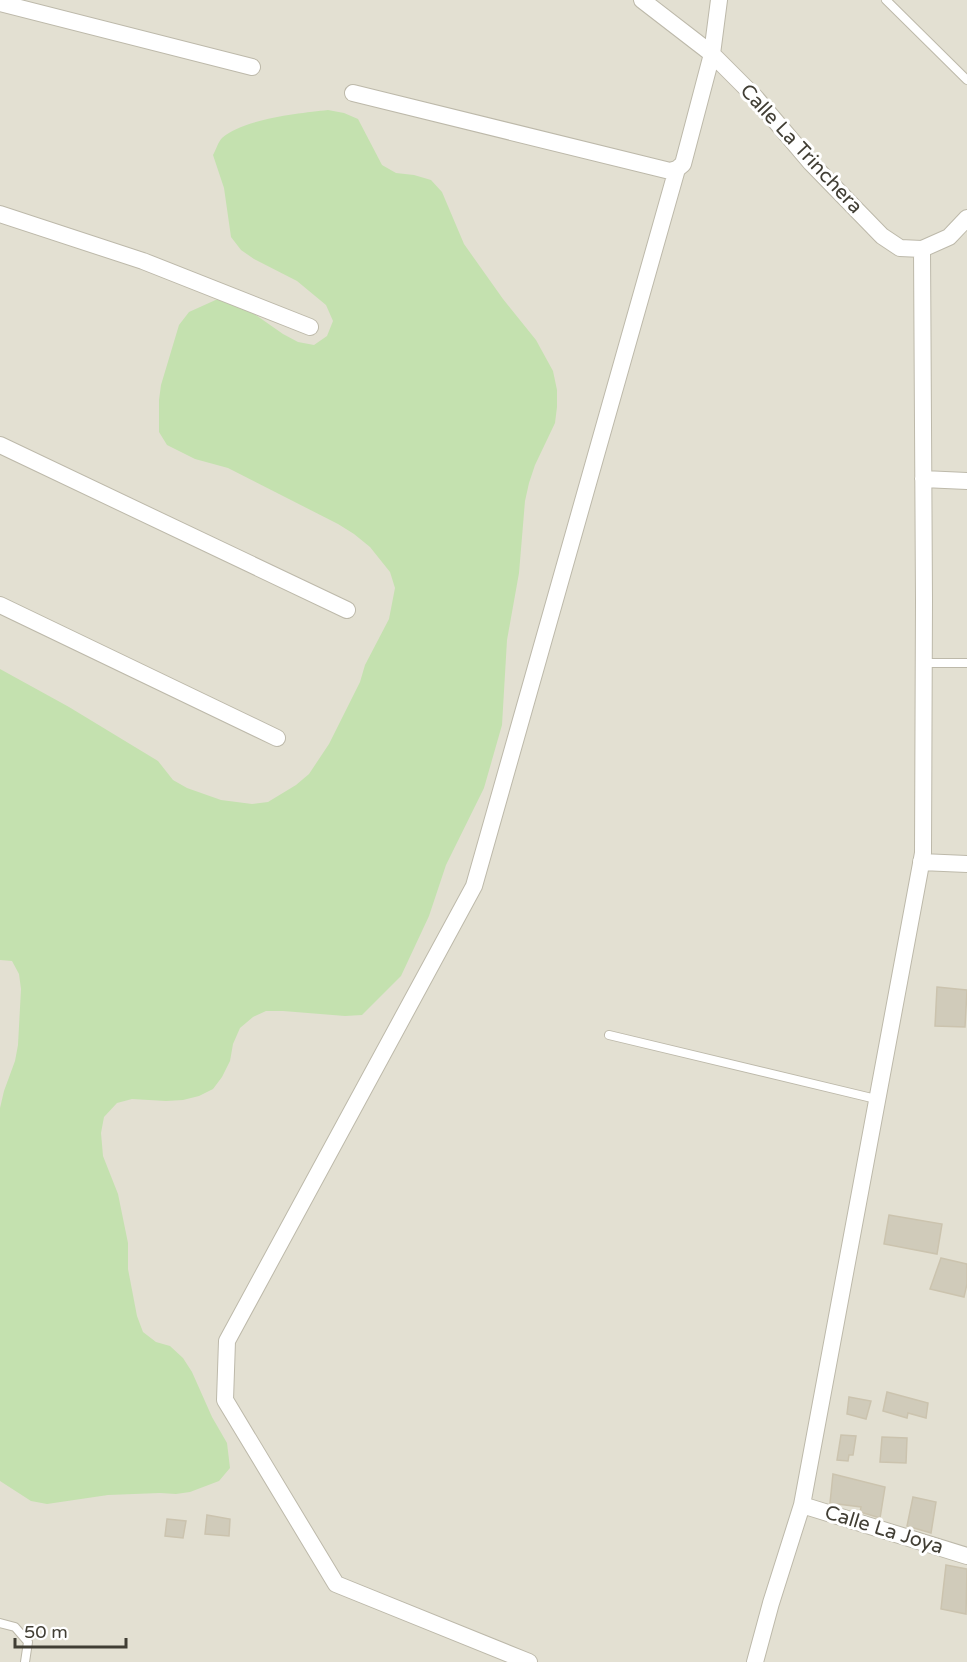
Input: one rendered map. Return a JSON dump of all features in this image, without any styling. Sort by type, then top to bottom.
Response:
[{"type":"street","name":"Calle La Trinchera","points":[[642,0],[712,54],[755,98],[811,163],[882,236],[900,248],[922,249]]},
{"type":"street","points":[[353,93],[670,171],[683,164],[712,54],[719,0]]},
{"type":"street","points":[[0,3],[252,67]]},
{"type":"street","points":[[529,1662],[336,1584],[225,1400],[227,1341],[474,886],[677,169]]},
{"type":"street","points":[[0,214],[144,261],[310,327]]},
{"type":"street","points":[[755,1662],[802,1505],[921,862],[924,663],[922,249],[949,237],[967,218]]},
{"type":"street","points":[[0,445],[347,610]]},
{"type":"street","points":[[923,479],[967,481]]},
{"type":"street","points":[[0,605],[277,738]]},
{"type":"street","points":[[921,862],[967,864]]},
{"type":"street","name":"Calle La Joya","points":[[802,1505],[967,1556]]},
{"type":"lane","points":[[886,0],[967,80]]},
{"type":"lane","points":[[924,663],[967,663]]},
{"type":"lane","points":[[609,1035],[876,1099]]},
{"type":"lane","points":[[0,1623],[15,1627],[28,1642],[26,1662]]},
{"type":"shaded area","points":[[0,0],[967,0],[967,1662],[0,1662]]},
{"type":"green space","points":[[328,110],[358,119],[382,165],[396,173],[431,180],[442,192],[464,244],[536,340],[553,371],[557,390],[555,423],[535,465],[525,501],[519,573],[507,640],[502,725],[484,788],[446,865],[429,916],[401,976],[362,1015],[266,1011],[253,1017],[240,1028],[233,1044],[230,1061],[213,1089],[183,1100],[132,1099],[117,1103],[104,1117],[101,1133],[103,1156],[118,1194],[128,1243],[128,1269],[137,1316],[143,1332],[156,1342],[170,1346],[183,1358],[192,1372],[212,1417],[227,1443],[230,1468],[219,1481],[190,1492],[108,1495],[47,1504],[31,1501],[0,1481],[0,1108],[18,1045],[21,989],[19,974],[12,961],[0,960],[0,669],[69,707],[158,761],[173,780],[187,788],[221,800],[252,804],[268,802],[309,774],[329,744],[389,619],[395,588],[390,572],[370,547],[338,524],[228,468],[195,459],[167,445],[159,432],[161,385],[179,325],[189,312],[220,298],[237,302],[298,342],[314,345],[327,336],[333,321],[326,305],[297,281],[241,250],[231,237],[224,188],[213,155],[222,138],[243,126],[272,118]]},
{"type":"building","points":[[937,987],[967,990],[965,1027],[935,1026]]},
{"type":"building","points":[[889,1215],[942,1224],[937,1254],[884,1244]]},
{"type":"building","points":[[941,1258],[967,1264],[967,1284],[964,1297],[930,1289]]},
{"type":"building","points":[[887,1392],[928,1403],[926,1418],[908,1413],[907,1418],[883,1411]]},
{"type":"building","points":[[849,1397],[871,1401],[866,1419],[847,1414]]},
{"type":"building","points":[[841,1435],[856,1436],[853,1455],[849,1455],[848,1461],[837,1460]]},
{"type":"building","points":[[882,1437],[907,1438],[906,1463],[880,1462]]},
{"type":"building","points":[[833,1474],[885,1487],[880,1518],[860,1512],[861,1507],[830,1503]]},
{"type":"building","points":[[913,1497],[936,1502],[931,1533],[907,1526]]},
{"type":"building","points":[[207,1515],[230,1519],[229,1536],[205,1534]]},
{"type":"building","points":[[167,1519],[186,1521],[183,1538],[165,1536]]},
{"type":"building","points":[[946,1565],[967,1569],[966,1614],[941,1609]]}]
